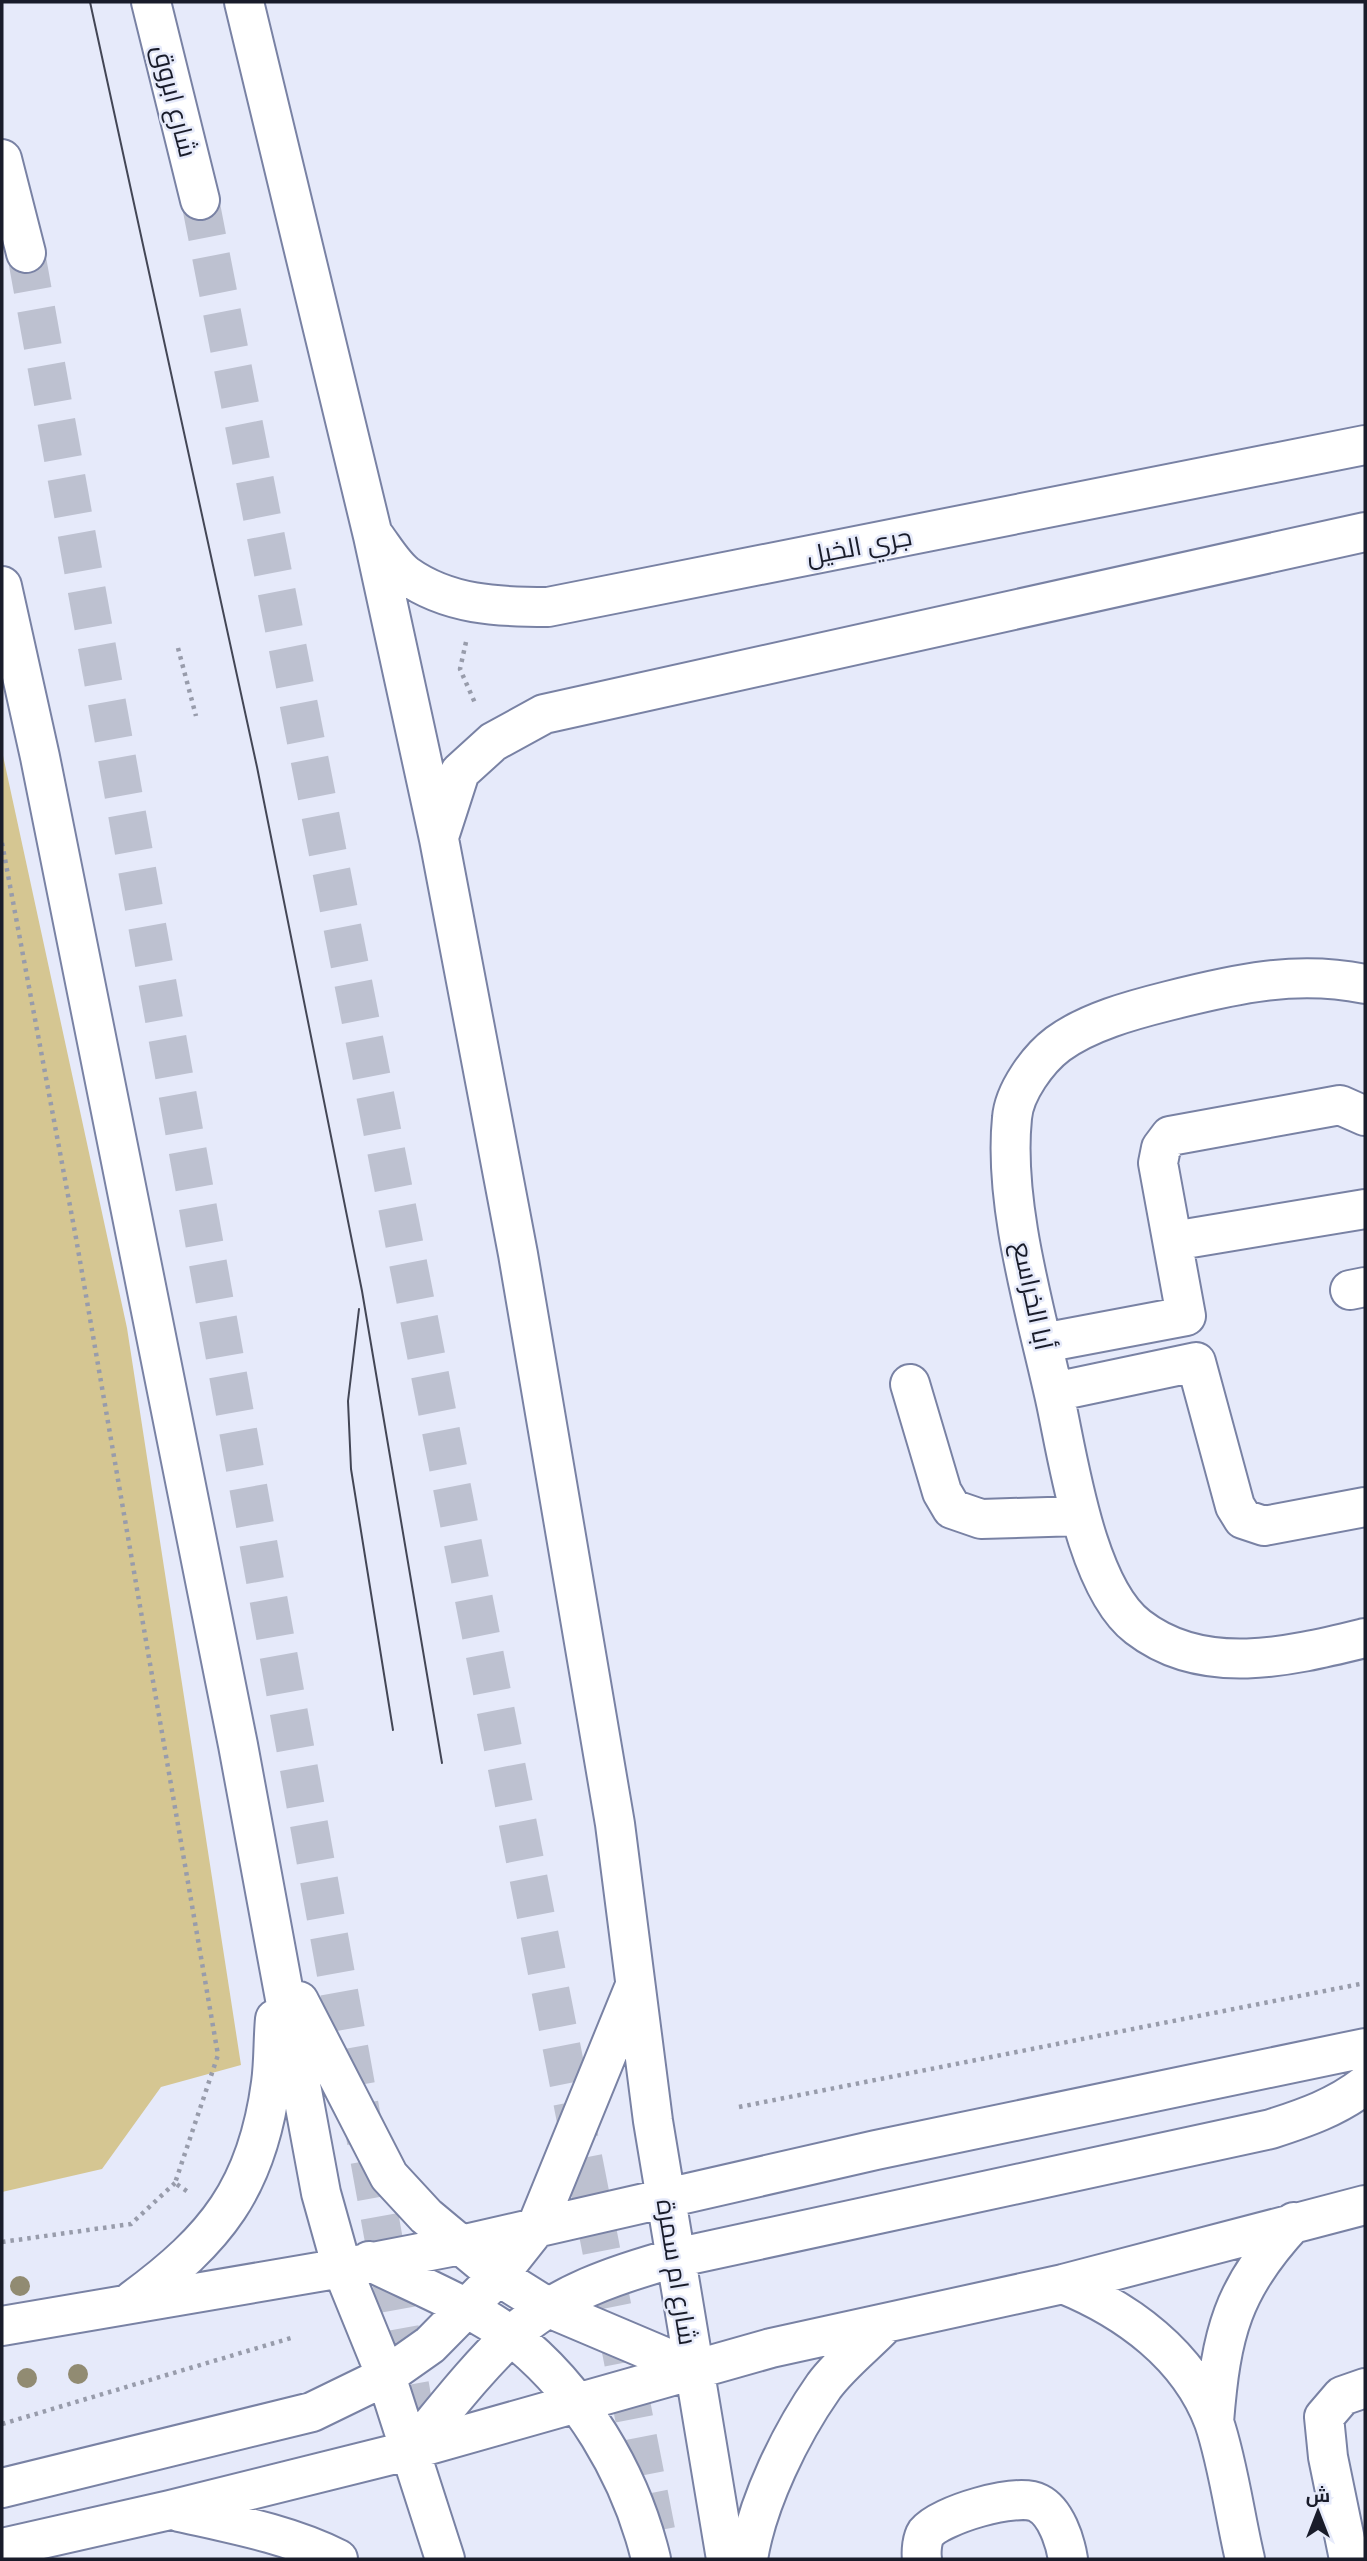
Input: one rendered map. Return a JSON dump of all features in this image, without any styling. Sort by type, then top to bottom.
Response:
[{"type":"street","name":"شارع ابروق","points":[[151,2],[200,200]]},
{"type":"street","name":"شارع ام سمرة","points":[[244,2],[373,536],[439,839],[518,1254],[592,1678],[627,1906],[665,2196],[726,2559]]},
{"type":"street","points":[[2,159],[26,253]]},
{"type":"street","name":"جري الخيل","points":[[373,536],[404,574],[434,591],[475,603],[548,607],[1365,445]]},
{"type":"street","points":[[439,839],[460,772],[493,742],[544,714],[1365,533]]},
{"type":"street","points":[[2,586],[48,797],[280,1964],[321,2193],[356,2265],[386,2376],[445,2559]]},
{"type":"street","name":"أبا الخراسع","points":[[1365,984],[1309,976],[1269,978],[1164,1002],[1102,1022],[1058,1045],[1029,1077],[1012,1115],[1017,1221],[1080,1516],[1108,1589],[1136,1627],[1180,1651],[1214,1659],[1255,1659],[1365,1638]]},
{"type":"street","points":[[1365,1116],[1340,1105],[1170,1136],[1161,1148],[1158,1163],[1196,1362],[1235,1506],[1243,1519],[1264,1526],[1365,1507]]},
{"type":"street","points":[[1172,1241],[1365,1209]]},
{"type":"street","points":[[1043,1343],[1186,1316]]},
{"type":"street","points":[[1054,1392],[1196,1362]]},
{"type":"street","points":[[910,1384],[942,1492],[952,1510],[981,1519],[1080,1516]]},
{"type":"street","points":[[127,2305],[180,2265],[225,2216],[246,2175],[263,2131],[272,2081],[280,1964]]},
{"type":"street","points":[[280,1964],[389,2176],[426,2216],[498,2276],[549,2308],[693,2369]]},
{"type":"street","points":[[2,2488],[312,2412],[386,2376],[430,2345],[498,2276],[536,2228],[636,1984]]},
{"type":"street","points":[[2,2326],[461,2245],[665,2196],[1365,2049]]},
{"type":"street","points":[[411,2450],[511,2336],[549,2308],[611,2276],[675,2258],[1271,2129],[1312,2116],[1350,2097],[1365,2085]]},
{"type":"street","points":[[2,2548],[170,2511],[411,2450],[693,2369],[1063,2284],[1365,2205]]},
{"type":"street","points":[[1245,2559],[1214,2422],[1219,2361],[1237,2300],[1272,2245],[1294,2222]]},
{"type":"street","points":[[356,2265],[465,2310],[511,2336],[577,2401],[618,2466],[651,2559]]},
{"type":"street","points":[[1063,2284],[1102,2301],[1145,2330],[1187,2376],[1214,2422]]},
{"type":"street","points":[[748,2559],[751,2540],[785,2450],[825,2384],[885,2324]]},
{"type":"street","points":[[1349,2559],[1353,2520],[1328,2457],[1324,2417],[1342,2396],[1365,2388]]},
{"type":"street","points":[[922,2559],[924,2535],[940,2520],[1019,2500],[1038,2503],[1053,2519],[1065,2541],[1068,2559]]},
{"type":"street","points":[[170,2511],[243,2526],[309,2546],[338,2559]]},
{"type":"path","points":[[475,603],[460,669],[493,742]]},
{"type":"path","points":[[178,648],[196,716]]},
{"type":"path","points":[[2,843],[76,1238],[218,2055],[175,2183],[131,2224],[2,2242]]},
{"type":"path","points":[[739,2107],[1365,1983]]},
{"type":"path","points":[[175,2183],[225,2216]]},
{"type":"path","points":[[2,2424],[291,2338]]},
{"type":"shaded area","points":[[2,751],[127,1328],[241,2065],[161,2087],[102,2169],[2,2192]]},
{"type":"tunnel","points":[[200,200],[658,2540]]},
{"type":"tunnel","points":[[26,253],[420,2441]]},
{"type":"tram line","points":[[90,2],[257,767],[362,1291],[442,1763]]},
{"type":"tram line","points":[[359,1309],[348,1401],[351,1469],[393,1730]]}]
